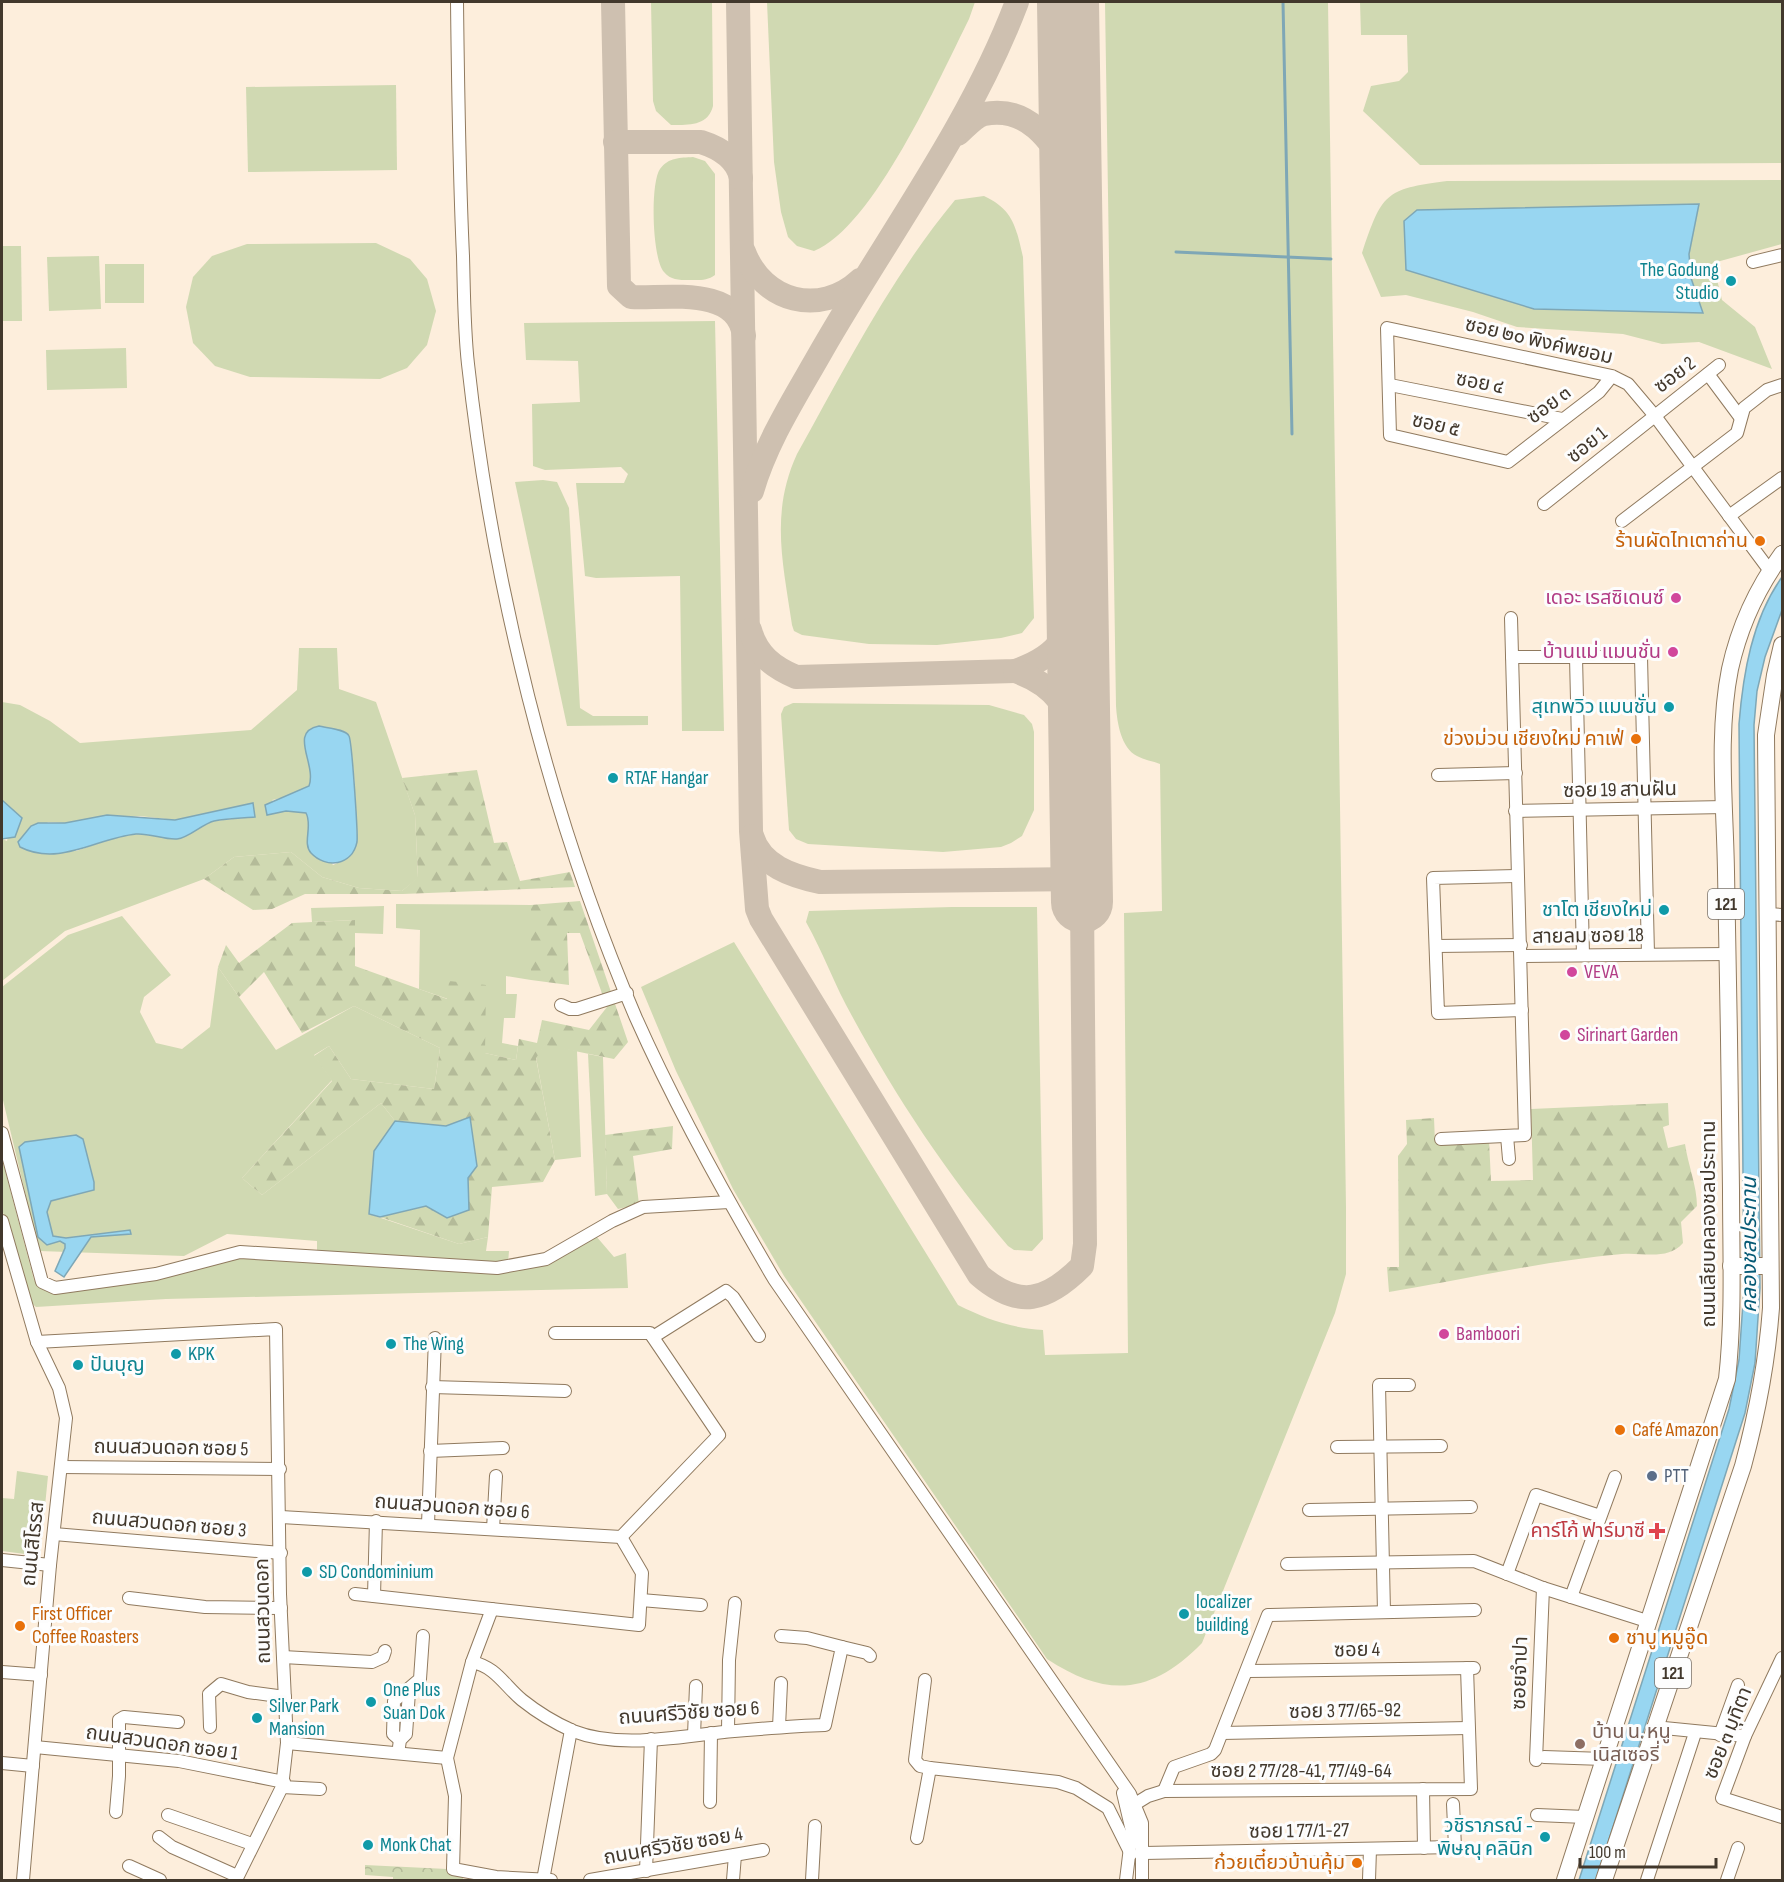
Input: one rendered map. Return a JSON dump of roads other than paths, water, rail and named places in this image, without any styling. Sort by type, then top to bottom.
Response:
[{"type":"main road","name":"ถนนเลียบคลองชลประทาน","points":[[1565,1881],[1727,1379],[1736,1266],[1724,748],[1730,668],[1756,598],[1782,554]]},
{"type":"main road","name":"121","points":[[1605,1881],[1654,1727],[1743,1466],[1753,1428],[1769,1335],[1776,1064],[1775,915],[1766,735],[1782,645]]},
{"type":"main road","points":[[1736,1266],[1772,1268]]},
{"type":"street","points":[[457,2],[466,342],[483,476],[512,628],[533,712],[589,893],[627,993],[679,1107],[729,1202],[781,1288],[1112,1767],[1136,1804],[1142,1823],[1137,1854],[1127,1878],[1142,1880],[1137,1854],[1132,1831],[1127,1803],[1112,1767]]},
{"type":"street","points":[[1754,262],[1782,256]]},
{"type":"street","name":"ซอย ๒๐ พิงค์พยอม","points":[[1387,328],[1612,376],[1628,384],[1693,464],[1770,571]]},
{"type":"street","name":"ซอย ๕","points":[[1387,328],[1390,435],[1508,462]]},
{"type":"street","name":"ซอย 2","points":[[1655,416],[1719,365]]},
{"type":"street","points":[[1708,374],[1740,417]]},
{"type":"street","name":"ซอย ๓","points":[[1508,462],[1599,392],[1612,376]]},
{"type":"street","name":"ซอย ๔","points":[[1390,385],[1562,419]]},
{"type":"street","points":[[1623,521],[1693,464],[1737,433],[1744,408],[1767,390],[1782,385]]},
{"type":"street","name":"ซอย 1","points":[[1544,504],[1655,416]]},
{"type":"street","points":[[1729,516],[1782,478]]},
{"type":"street","points":[[1441,1139],[1525,1135],[1521,950],[1516,876],[1516,773],[1511,618]]},
{"type":"street","points":[[1512,657],[1641,657],[1648,954]]},
{"type":"street","points":[[1576,657],[1584,955]]},
{"type":"street","points":[[1438,775],[1516,773]]},
{"type":"street","name":"ซอย 19 สานฝัน","points":[[1515,811],[1725,807]]},
{"type":"street","points":[[1516,876],[1433,878],[1438,1013],[1522,1010]]},
{"type":"street","name":"สายลม ซอย 18","points":[[1436,946],[1584,955],[1727,954]]},
{"type":"street","points":[[561,1005],[577,1009],[627,993]]},
{"type":"street","points":[[2,1133],[42,1282],[55,1288],[178,1269],[221,1255],[240,1252],[497,1268],[522,1266],[563,1251],[612,1221],[643,1207],[729,1202]]},
{"type":"street","points":[[1507,1136],[1509,1159]]},
{"type":"street","name":"ถนนสิโรรส","points":[[2,1221],[37,1342],[59,1388],[66,1418],[50,1565],[23,1881]]},
{"type":"street","points":[[653,1338],[726,1291],[733,1297],[759,1336]]},
{"type":"street","name":"ถนนสวนดอก","points":[[37,1342],[276,1329],[281,1608],[287,1743],[283,1784],[237,1878]]},
{"type":"street","points":[[355,1594],[639,1625],[642,1573],[621,1537],[719,1435],[650,1333],[555,1333]]},
{"type":"street","points":[[428,1524],[435,1338]]},
{"type":"street","points":[[1384,1612],[1379,1385],[1410,1386]]},
{"type":"street","points":[[432,1387],[565,1391]]},
{"type":"street","points":[[1337,1447],[1441,1446]]},
{"type":"street","points":[[430,1450],[504,1448]]},
{"type":"street","name":"ถนนสวนดอก ซอย 5","points":[[61,1467],[280,1469]]},
{"type":"street","points":[[493,1529],[496,1476]]},
{"type":"street","points":[[1571,1597],[1615,1476]]},
{"type":"street","points":[[1507,1574],[1536,1495],[1600,1516]]},
{"type":"street","points":[[1309,1510],[1471,1507]]},
{"type":"street","name":"ถนนสวนดอก ซอย 6","points":[[281,1517],[621,1537]]},
{"type":"street","points":[[374,1596],[376,1521]]},
{"type":"street","name":"ถนนสวนดอก ซอย 3","points":[[54,1534],[281,1553]]},
{"type":"street","points":[[2,1560],[50,1565]]},
{"type":"street","points":[[1287,1564],[1474,1561],[1543,1588],[1650,1622]]},
{"type":"street","name":"ซอยจำปา","points":[[1543,1588],[1540,1759],[1604,1759]]},
{"type":"street","points":[[129,1598],[205,1607],[281,1608]]},
{"type":"street","points":[[641,1600],[701,1605]]},
{"type":"street","points":[[728,1731],[729,1660],[735,1603]]},
{"type":"street","points":[[492,1609],[472,1662],[447,1758],[455,1796],[453,1869],[474,1875],[551,1881]]},
{"type":"street","points":[[1164,1791],[1174,1767],[1211,1754],[1248,1671],[1268,1615],[1475,1610]]},
{"type":"street","points":[[399,1747],[393,1734],[394,1701],[401,1694],[409,1692],[420,1679],[423,1636]]},
{"type":"street","points":[[781,1636],[807,1638],[867,1653],[870,1656]]},
{"type":"street","name":"ถนนศรีวิชัย ซอย 6","points":[[472,1662],[486,1665],[528,1704],[571,1730],[600,1738],[651,1739],[825,1725],[842,1647]]},
{"type":"street","points":[[283,1657],[372,1662],[382,1657],[385,1651]]},
{"type":"street","name":"ซอย ๓ มุทิตา","points":[[1782,1658],[1745,1736],[1722,1798],[1782,1817]]},
{"type":"street","name":"ซอย 4","points":[[1248,1671],[1470,1668],[1468,1728]]},
{"type":"street","points":[[2,1672],[41,1675]]},
{"type":"street","points":[[925,1680],[915,1760],[920,1766],[1058,1782],[1076,1788],[1108,1808],[1137,1854]]},
{"type":"street","points":[[779,1727],[781,1683]]},
{"type":"street","points":[[210,1727],[209,1694],[221,1684],[248,1692],[285,1697]]},
{"type":"street","points":[[1720,1735],[1738,1685]]},
{"type":"street","points":[[694,1735],[696,1686]]},
{"type":"street","points":[[116,1812],[119,1719],[124,1717],[178,1722]]},
{"type":"street","points":[[1654,1727],[1695,1733],[1745,1736]]},
{"type":"street","name":"ซอย 3 77/65-92","points":[[1222,1733],[1468,1728]]},
{"type":"street","name":"ซอย 2 77/28-41, 77/49-64","points":[[1136,1804],[1148,1796],[1164,1791],[1471,1789],[1468,1728]]},
{"type":"street","points":[[543,1880],[571,1730]]},
{"type":"street","points":[[710,1802],[711,1733]]},
{"type":"street","points":[[1647,1881],[1695,1733]]},
{"type":"street","points":[[646,1871],[651,1739]]},
{"type":"street","points":[[287,1743],[399,1747],[447,1758]]},
{"type":"street","name":"ถนนสวนดอก ซอย 1","points":[[35,1748],[179,1761],[283,1784],[320,1789]]},
{"type":"street","points":[[2,1763],[33,1766]]},
{"type":"street","points":[[917,1838],[930,1768]]},
{"type":"street","points":[[1423,1789],[1424,1848]]},
{"type":"street","name":"ซอย 1 77/1-27","points":[[1137,1854],[1455,1848],[1454,1804]]},
{"type":"street","points":[[168,1815],[252,1844]]},
{"type":"street","points":[[1537,1815],[1585,1817]]},
{"type":"street","points":[[812,1881],[815,1826]]},
{"type":"street","points":[[159,1837],[172,1848],[237,1878]]},
{"type":"street","points":[[1727,1881],[1738,1848]]},
{"type":"street","points":[[1370,1849],[1370,1881]]},
{"type":"street","name":"ถนนศรีวิชัย ซอย 4","points":[[590,1881],[646,1871],[661,1875],[735,1855],[763,1850]]},
{"type":"street","points":[[733,1881],[735,1855]]},
{"type":"street","points":[[129,1866],[160,1881]]},
{"type":"water","points":[[1699,204],[1689,254],[1691,278],[1703,313],[1534,309],[1406,270],[1404,221],[1417,210]]},
{"type":"water","name":"คลองชลประทาน","points":[[1782,577],[1782,610],[1765,657],[1757,691],[1754,725],[1760,1288],[1755,1363],[1745,1413],[1596,1880],[1579,1880],[1729,1409],[1739,1360],[1744,1288],[1739,724],[1746,667],[1756,629]]},
{"type":"water","points":[[319,726],[344,732],[349,736],[350,742],[357,842],[350,856],[331,863],[317,858],[308,849],[306,813],[286,811],[267,815],[265,805],[309,786],[310,768],[305,750],[305,735],[310,729]]},
{"type":"water","points":[[2,800],[22,818],[15,837],[2,839]]},
{"type":"water","points":[[253,803],[255,817],[214,821],[177,839],[136,834],[78,850],[49,854],[20,847],[18,842],[31,826],[38,823],[65,823],[107,815],[175,820]]},
{"type":"water","points":[[470,1117],[477,1166],[468,1178],[469,1210],[447,1218],[426,1206],[380,1217],[369,1214],[374,1151],[395,1121],[446,1126]]},
{"type":"water","points":[[76,1135],[83,1139],[94,1190],[51,1201],[47,1212],[53,1236],[66,1238],[130,1230],[131,1234],[91,1237],[64,1277],[55,1271],[65,1244],[60,1241],[47,1245],[38,1237],[19,1147],[25,1142]]},
{"type":"waterway","points":[[1283,2],[1292,434]]},
{"type":"waterway","points":[[1176,252],[1331,259]]},
{"type":"place","name":"The Godung Studio","points":[[1731,281]]},
{"type":"place","name":"ร้านผัดไทเตาถ่าน","points":[[1760,541]]},
{"type":"place","name":"เดอะ เรสซิเดนซ์","points":[[1676,598]]},
{"type":"place","name":"บ้านแม่ แมนชั่น","points":[[1673,652]]},
{"type":"place","name":"สุเทพวิว แมนชั่น","points":[[1669,707]]},
{"type":"place","name":"ข่วงม่วน เชียงใหม่ คาเฟ่","points":[[1636,739]]},
{"type":"place","name":"RTAF Hangar","points":[[613,778]]},
{"type":"place","name":"ชาโต เชียงใหม่","points":[[1664,910]]},
{"type":"place","name":"VEVA","points":[[1572,972]]},
{"type":"place","name":"Sirinart Garden","points":[[1565,1035]]},
{"type":"place","name":"Bamboori","points":[[1444,1334]]},
{"type":"place","name":"The Wing","points":[[391,1344]]},
{"type":"place","name":"KPK","points":[[176,1354]]},
{"type":"place","name":"ปันบุญ","points":[[78,1365]]},
{"type":"place","name":"Café Amazon","points":[[1620,1430]]},
{"type":"place","name":"PTT","points":[[1652,1476]]},
{"type":"place","name":"คาร์โก้ ฟาร์มาซี","points":[[1657,1531]]},
{"type":"place","name":"SD Condominium","points":[[307,1572]]},
{"type":"place","name":"localizer building","points":[[1184,1614]]},
{"type":"place","name":"First Officer Coffee Roasters","points":[[20,1626]]},
{"type":"place","name":"ชาบู หมูอู๊ด","points":[[1614,1638]]},
{"type":"place","name":"One Plus Suan Dok","points":[[371,1702]]},
{"type":"place","name":"Silver Park Mansion","points":[[257,1718]]},
{"type":"place","name":"บ้าน น. หนู เนิสเซอรี่","points":[[1580,1744]]},
{"type":"place","name":"วชิราภรณ์ - พิษณุ คลินิก","points":[[1545,1837]]},
{"type":"place","name":"Monk Chat","points":[[368,1845]]},
{"type":"place","name":"ก๋วยเตี๋ยวบ้านคุ้ม","points":[[1357,1863]]}]
